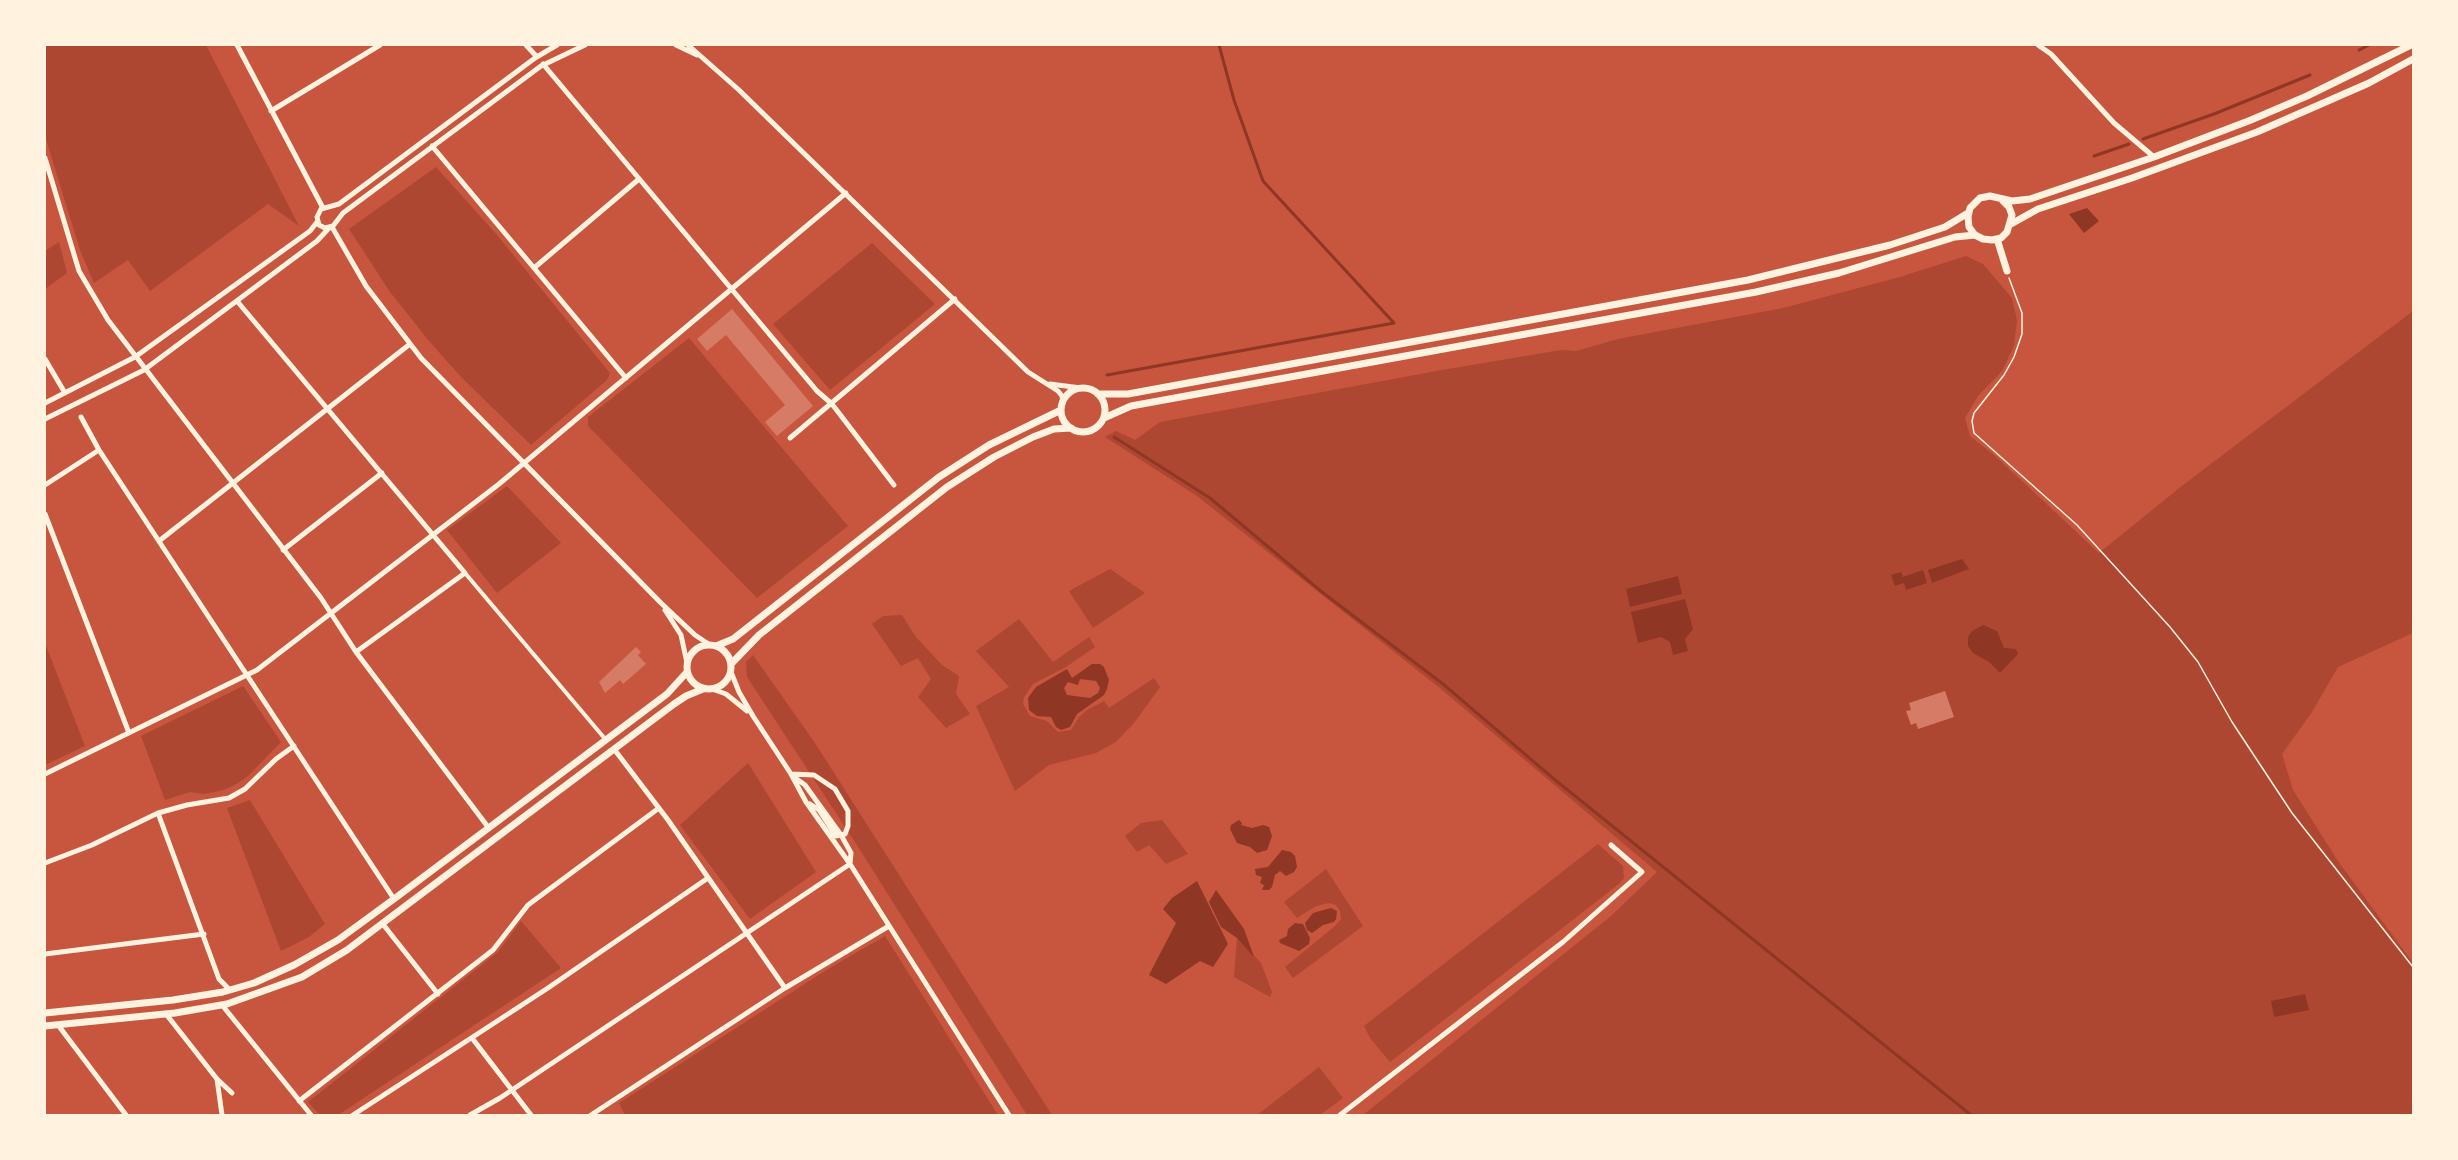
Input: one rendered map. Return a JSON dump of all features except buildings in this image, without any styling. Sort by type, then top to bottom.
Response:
[{"type":"street","points":[[237,45],[322,208]]},
{"type":"street","points":[[271,111],[380,45]]},
{"type":"street","points":[[526,45],[537,57]]},
{"type":"street","points":[[331,208],[537,57],[557,45]]},
{"type":"street","points":[[45,419],[144,370],[317,242],[343,213],[543,64],[585,45]]},
{"type":"street","points":[[676,45],[689,47],[706,60],[1028,372],[1062,396],[1064,420],[1071,428],[1080,432],[1090,431],[1104,418],[1131,406],[1756,292],[1839,273],[1955,237],[1975,235]]},
{"type":"street","points":[[2038,45],[2051,54],[2114,123],[2154,157]]},
{"type":"street","points":[[1098,394],[1128,394],[1748,280],[1890,245],[1945,227],[1968,213],[1980,198],[1994,197],[2003,201],[2030,199],[2154,157],[2251,120],[2307,96],[2411,45]]},
{"type":"street","points":[[1968,213],[1969,227],[1975,235],[1983,239],[1997,239],[2004,235],[2011,224],[2032,211],[2132,178],[2256,132],[2369,82],[2413,59]]},
{"type":"street","points":[[543,64],[817,391],[832,404],[894,484]]},
{"type":"street","points":[[432,146],[626,378]]},
{"type":"street","points":[[45,161],[74,258],[85,285],[144,370],[233,482],[331,612],[356,652],[488,826]]},
{"type":"street","points":[[534,268],[639,179]]},
{"type":"street","points":[[45,774],[247,675],[523,464],[846,194]]},
{"type":"street","points":[[2003,201],[2010,211],[2011,224]]},
{"type":"street","points":[[322,208],[331,208],[336,211],[338,219]]},
{"type":"street","points":[[45,403],[135,357],[310,231],[317,222],[317,214],[322,208]]},
{"type":"street","points":[[317,222],[322,227],[331,228]]},
{"type":"street","points":[[45,1026],[166,1014],[222,1005],[256,995],[302,976],[347,950],[686,696],[724,684],[731,672],[732,663],[726,652],[695,635],[661,603],[421,358],[366,286],[331,228]]},
{"type":"street","points":[[1997,239],[2007,271]]},
{"type":"street","points":[[790,438],[955,299]]},
{"type":"street","points":[[237,301],[606,740]]},
{"type":"street","points":[[159,541],[410,344]]},
{"type":"street","points":[[45,359],[65,393]]},
{"type":"street","points":[[1048,384],[1090,389],[1098,394],[1104,403],[1104,418]]},
{"type":"street","points":[[687,663],[695,650],[733,639],[939,477],[988,445],[1062,406],[1071,392],[1081,388]]},
{"type":"street","points":[[81,417],[99,450],[394,898]]},
{"type":"street","points":[[732,663],[759,635],[947,487],[994,457],[1033,437],[1054,429],[1071,428]]},
{"type":"street","points":[[45,485],[99,450]]},
{"type":"street","points":[[284,550],[382,474]]},
{"type":"street","points":[[45,514],[129,733]]},
{"type":"street","points":[[356,652],[465,573]]},
{"type":"street","points":[[661,603],[681,635],[687,672],[695,684],[703,689]]},
{"type":"street","points":[[45,1013],[173,1000],[230,990],[254,983],[294,965],[338,940],[667,694],[687,672]]},
{"type":"street","points":[[731,672],[753,716],[791,774],[806,802],[850,864],[1009,1115]]},
{"type":"street","points":[[712,689],[735,700],[753,716]]},
{"type":"street","points":[[45,863],[92,845],[158,813],[187,805],[229,798],[246,789],[276,759],[294,746]]},
{"type":"street","points":[[614,749],[659,808],[785,988]]},
{"type":"street","points":[[791,774],[814,775],[835,789],[848,811],[848,826],[845,834],[836,836],[819,810],[806,802]]},
{"type":"street","points":[[791,774],[806,785],[841,835],[851,853],[850,864]]},
{"type":"street","points":[[299,1101],[493,950],[528,906],[659,808]]},
{"type":"street","points":[[158,813],[219,979],[230,990]]},
{"type":"street","points":[[1340,1115],[1563,942],[1642,872],[1611,845]]},
{"type":"street","points":[[470,1115],[512,1090],[850,864]]},
{"type":"street","points":[[353,1115],[472,1038],[708,878]]},
{"type":"street","points":[[382,924],[438,994]]},
{"type":"street","points":[[591,1115],[785,988],[889,926]]},
{"type":"street","points":[[45,954],[204,934]]},
{"type":"street","points":[[222,1005],[311,1115]]},
{"type":"street","points":[[166,1014],[217,1079],[232,1093]]},
{"type":"street","points":[[58,1025],[126,1115]]},
{"type":"street","points":[[472,1038],[531,1115]]},
{"type":"street","points":[[217,1079],[222,1115]]},
{"type":"path","points":[[2007,271],[2022,313],[2022,334],[2014,357],[2004,375],[1974,413],[1972,421],[1974,433],[2077,525],[2170,627],[2198,662],[2232,722],[2292,813],[2413,967]]},
{"type":"shaded area","points":[[45,45],[206,45],[299,226],[268,204],[150,291],[128,260],[94,283],[80,250],[45,136]]},
{"type":"shaded area","points":[[436,167],[497,235],[610,373],[607,380],[531,445],[462,378],[429,341],[390,292],[349,229]]},
{"type":"shaded area","points":[[2087,208],[2099,221],[2084,233],[2069,214]]},
{"type":"shaded area","points":[[59,242],[67,273],[45,289],[45,251]]},
{"type":"shaded area","points":[[872,243],[935,304],[830,390],[773,324]]},
{"type":"shaded area","points":[[1966,256],[1983,264],[2012,298],[2017,320],[2014,346],[2002,371],[1978,396],[1965,418],[1970,436],[1993,454],[2099,553],[2183,485],[2413,311],[2413,633],[2338,667],[2312,712],[2282,754],[2293,790],[2338,861],[2413,963],[2413,1115],[1363,1115],[1611,916],[1657,872],[1441,689],[1197,496],[1105,437],[1116,431],[1135,440],[1160,422],[1442,370],[1561,350],[1576,351],[1618,339],[1783,308],[1900,277]]},
{"type":"shaded area","points":[[689,338],[848,526],[757,598],[588,426],[588,417]]},
{"type":"shaded area","points":[[507,486],[561,543],[497,593],[447,530]]},
{"type":"shaded area","points":[[1962,559],[1969,569],[1932,583],[1928,570]]},
{"type":"shaded area","points":[[1110,569],[1145,593],[1093,628],[1069,591]]},
{"type":"shaded area","points":[[1923,570],[1927,583],[1906,590],[1904,583],[1895,586],[1891,575],[1901,572],[1903,577]]},
{"type":"shaded area","points":[[1678,576],[1682,594],[1630,607],[1626,589]]},
{"type":"shaded area","points":[[1685,599],[1693,629],[1685,639],[1688,651],[1673,655],[1670,642],[1661,637],[1638,643],[1631,612]]},
{"type":"shaded area","points":[[902,615],[915,636],[942,665],[959,676],[956,694],[970,714],[946,728],[918,697],[931,679],[918,658],[901,666],[872,624],[883,616]]},
{"type":"shaded area","points":[[1019,619],[1053,662],[1089,637],[1095,647],[1066,667],[1033,684],[1024,697],[1023,704],[1030,716],[1047,721],[1058,732],[1071,730],[1079,717],[1087,710],[1104,701],[1109,708],[1154,678],[1160,687],[1134,723],[1116,742],[1096,753],[1049,765],[1015,791],[976,706],[1009,687],[976,651]]},
{"type":"shaded area","points":[[1983,625],[1997,631],[2004,648],[2016,649],[2018,654],[2000,673],[1989,662],[1973,653],[1968,646],[1968,637],[1972,631]]},
{"type":"shaded area","points":[[45,643],[85,746],[45,765]]},
{"type":"shaded area","points":[[753,655],[815,743],[1052,1115],[1027,1115],[855,842],[747,677],[746,662]]},
{"type":"shaded area","points":[[1092,664],[1100,664],[1104,667],[1109,680],[1104,695],[1077,714],[1070,727],[1061,730],[1056,727],[1051,717],[1037,716],[1029,710],[1028,698],[1036,687],[1067,669],[1072,678]],"holes":[[[1080,679],[1096,681],[1100,688],[1098,693],[1090,698],[1067,695],[1064,688],[1068,682],[1078,685]]]},
{"type":"shaded area","points":[[243,686],[281,742],[248,776],[235,785],[220,791],[203,794],[190,792],[165,800],[141,736]]},
{"type":"shaded area","points":[[748,763],[816,872],[750,919],[680,825]]},
{"type":"shaded area","points":[[250,800],[325,924],[309,937],[281,951],[227,808]]},
{"type":"shaded area","points":[[1162,820],[1188,854],[1166,864],[1149,845],[1137,852],[1125,836],[1141,823]]},
{"type":"shaded area","points":[[1239,820],[1241,825],[1252,828],[1263,825],[1269,827],[1272,836],[1267,850],[1257,853],[1250,847],[1237,843],[1230,829],[1231,825]]},
{"type":"shaded area","points":[[1598,844],[1623,866],[1624,878],[1619,884],[1390,1062],[1370,1038],[1364,1026]]},
{"type":"shaded area","points":[[1282,850],[1291,852],[1295,856],[1297,867],[1294,872],[1286,876],[1280,871],[1275,875],[1272,887],[1269,890],[1262,890],[1264,885],[1260,883],[1262,877],[1256,875],[1255,869],[1268,867]]},
{"type":"shaded area","points":[[1326,869],[1363,926],[1293,978],[1285,967],[1341,919],[1336,905],[1329,903],[1316,906],[1297,918],[1284,902]]},
{"type":"shaded area","points":[[1197,881],[1228,944],[1213,967],[1200,961],[1166,984],[1149,975],[1176,923],[1163,909],[1172,898]]},
{"type":"shaded area","points":[[1216,890],[1244,929],[1254,957],[1237,938],[1221,927],[1209,902]]},
{"type":"shaded area","points":[[1331,908],[1337,911],[1334,922],[1323,925],[1312,933],[1307,930],[1305,923],[1313,913]]},
{"type":"shaded area","points":[[521,921],[561,968],[338,1115],[320,1115],[308,1102],[498,952]]},
{"type":"shaded area","points":[[1295,923],[1303,924],[1310,938],[1309,944],[1299,951],[1280,943],[1279,940],[1287,936],[1288,929]]},
{"type":"shaded area","points":[[885,936],[998,1115],[625,1115],[619,1103],[828,969]]},
{"type":"shaded area","points":[[1237,938],[1261,963],[1272,992],[1270,997],[1234,977]]},
{"type":"shaded area","points":[[2305,994],[2309,1010],[2274,1017],[2271,1001]]},
{"type":"shaded area","points":[[1319,1067],[1343,1098],[1320,1115],[1257,1115]]},
{"type":"waterway","points":[[1107,375],[1394,323],[1263,181],[1234,100],[1219,45]]},
{"type":"waterway","points":[[2359,50],[2369,45]]},
{"type":"waterway","points":[[2143,139],[2214,114],[2310,75]]},
{"type":"waterway","points":[[2094,156],[2129,144]]},
{"type":"waterway","points":[[1114,437],[1210,498],[1322,592],[1443,684],[1554,779],[1971,1115]]}]
